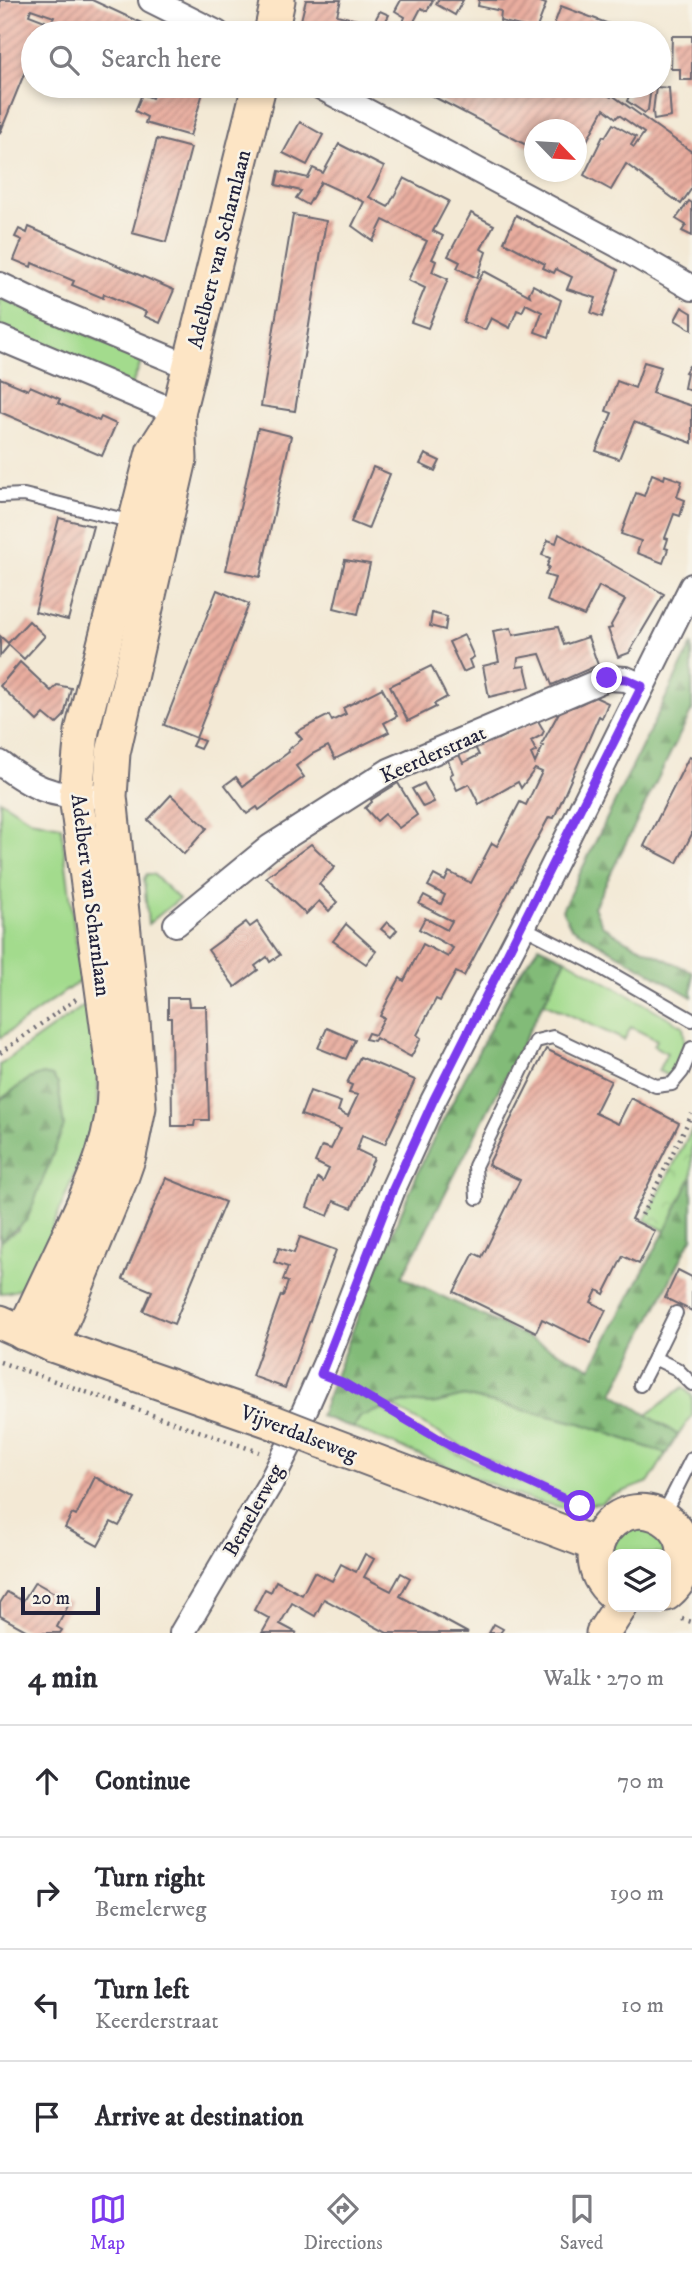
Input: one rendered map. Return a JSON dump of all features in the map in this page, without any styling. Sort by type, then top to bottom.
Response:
[{"type":"street","points":[[151,0],[193,21]]},
{"type":"street","points":[[274,21],[278,0]]},
{"type":"street","name":"Adelbert van Scharnlaan","points":[[25,1333],[122,1176],[139,1107],[133,1020],[110,796],[116,735],[180,460],[178,413],[256,98]]},
{"type":"street","points":[[342,98],[594,232],[692,288]]},
{"type":"street","points":[[0,285],[190,367]]},
{"type":"street","points":[[0,338],[178,413]]},
{"type":"street","name":"Adelbert van Scharnlaan","points":[[25,1333],[92,1185],[106,1148],[114,1115],[114,1076],[76,796],[77,764],[82,731],[153,452],[178,413]]},
{"type":"street","name":"Bemelerweg","points":[[182,1633],[271,1482],[321,1374],[393,1189],[433,1101],[523,927],[692,586]]},
{"type":"street","name":"Keerderstraat","points":[[176,924],[270,847],[389,771],[607,678],[626,679],[642,686]]},
{"type":"street","points":[[0,763],[35,787],[76,796],[110,796]]},
{"type":"street","name":"Vijverdalseweg","points":[[25,1333],[266,1437],[322,1441],[582,1539]]},
{"type":"street","points":[[608,1588],[600,1579],[582,1539],[603,1531],[617,1518],[643,1511],[662,1517],[673,1526],[684,1548],[680,1582]]},
{"type":"street","points":[[603,1633],[617,1612]]},
{"type":"lane","points":[[0,496],[24,495],[133,523]]},
{"type":"lane","points":[[523,927],[591,962],[692,1020]]},
{"type":"lane","points":[[477,1198],[475,1166],[536,1041],[553,1037],[656,1086],[672,1084],[682,1072],[692,1048]]},
{"type":"lane","points":[[640,1385],[677,1313]]},
{"type":"lane","points":[[654,1358],[677,1369],[692,1384]]},
{"type":"lane","points":[[662,1517],[692,1458]]},
{"type":"path","points":[[642,1215],[692,1114]]},
{"type":"path","points":[[0,1362],[266,1437]]},
{"type":"path","points":[[321,1374],[342,1382],[456,1449],[580,1506],[582,1539]]},
{"type":"green space","points":[[0,298],[143,358],[131,387],[0,330]]},
{"type":"green space","points":[[692,644],[692,710],[594,907],[602,925],[625,940],[692,972],[692,997],[571,927],[562,910]]},
{"type":"green space","points":[[0,800],[31,820],[61,826],[81,980],[0,1038]]},
{"type":"green space","points":[[147,874],[153,874],[179,899],[148,924],[144,879]]},
{"type":"green space","points":[[539,946],[566,959],[402,1277],[591,1368],[692,1176],[692,1237],[613,1393],[678,1435],[666,1454],[583,1424],[464,1396],[432,1404],[404,1402],[361,1416],[353,1428],[320,1416],[365,1298],[424,1158],[516,978]]},
{"type":"green space","points":[[566,959],[683,1026],[685,1043],[669,1076],[658,1071],[667,1053],[654,1046],[657,1040],[631,1027],[624,1040],[544,1003]]},
{"type":"green space","points":[[89,1002],[98,1075],[98,1116],[37,1266],[23,1286],[14,1291],[0,1293],[0,1241],[18,1230],[29,1079],[0,1100],[0,1065]]},
{"type":"green space","points":[[43,1074],[52,1076],[58,1084],[64,1126],[27,1220],[0,1241],[0,1100],[29,1079]]},
{"type":"green space","points":[[692,1129],[692,1176],[665,1231],[645,1220]]},
{"type":"green space","points":[[683,1387],[692,1396],[692,1416],[678,1435],[647,1415]]},
{"type":"green space","points":[[463,1396],[583,1424],[666,1454],[649,1482],[611,1496],[601,1503],[583,1505],[466,1449],[392,1406],[404,1402],[433,1404]]},
{"type":"green space","points":[[381,1409],[458,1454],[569,1505],[569,1509],[530,1500],[353,1428],[360,1416]]},
{"type":"green space","points":[[641,1525],[661,1532],[672,1550],[671,1554],[671,1549],[610,1549],[621,1532]]},
{"type":"building","points":[[0,0],[92,0],[137,21],[52,21],[54,17],[31,9],[29,15],[45,21],[21,21],[21,81],[0,133]]},
{"type":"building","points":[[306,0],[341,0],[337,15],[361,21],[301,21]]},
{"type":"building","points":[[401,0],[433,0],[427,11],[421,8],[414,21],[404,21],[405,17],[395,11]]},
{"type":"building","points":[[438,0],[463,0],[455,15],[436,4]]},
{"type":"building","points":[[479,0],[535,0],[546,4],[539,21],[500,21],[501,11],[478,6]]},
{"type":"building","points":[[561,6],[601,21],[555,21]]},
{"type":"building","points":[[380,11],[389,15],[386,21],[375,21]]},
{"type":"building","points":[[672,36],[692,36],[692,80],[680,80],[680,69],[671,69]]},
{"type":"building","points":[[140,98],[201,98],[190,136],[145,123],[147,117],[135,111]]},
{"type":"building","points":[[436,98],[616,98],[692,152],[692,188],[681,204],[626,164],[611,190],[587,177],[587,169],[603,136],[605,137],[613,124],[636,137],[631,145],[634,147],[644,133],[619,115],[616,118],[604,109],[587,140],[587,119],[524,119],[524,144]]},
{"type":"building","points":[[628,98],[650,98],[648,110],[645,113],[627,101]]},
{"type":"building","points":[[655,98],[670,98],[671,117],[654,120]]},
{"type":"building","points":[[300,122],[323,135],[307,165],[283,153]]},
{"type":"building","points":[[157,139],[191,148],[166,242],[132,233]]},
{"type":"building","points":[[339,144],[384,167],[369,197],[388,207],[404,178],[449,201],[433,231],[443,236],[432,259],[436,261],[432,272],[448,279],[428,328],[411,322],[425,288],[408,280],[427,241],[383,220],[373,241],[352,226],[364,202],[321,182],[308,205],[296,198],[301,191],[276,185],[279,171],[308,178],[313,168],[323,173]]},
{"type":"building","points":[[689,201],[692,203],[692,236],[682,231],[686,225],[676,219]]},
{"type":"building","points":[[471,213],[494,225],[481,249],[486,252],[477,278],[457,268],[460,262],[448,256]]},
{"type":"building","points":[[293,215],[326,221],[295,411],[261,406]]},
{"type":"building","points":[[516,215],[618,270],[602,317],[591,313],[596,298],[567,289],[572,277],[556,269],[554,273],[543,268],[545,264],[504,242]]},
{"type":"building","points":[[29,227],[174,290],[160,323],[144,316],[146,312],[104,294],[103,298],[72,285],[74,281],[32,263],[31,267],[14,260],[22,240],[15,237],[19,229],[27,233]]},
{"type":"building","points":[[484,271],[530,296],[533,285],[561,300],[549,337],[535,332],[542,312],[526,304],[522,312],[517,310],[510,328],[491,318],[485,330],[463,322],[473,291]]},
{"type":"building","points":[[682,307],[692,313],[692,330],[675,320]]},
{"type":"building","points":[[644,362],[661,367],[652,393],[692,406],[692,443],[634,422],[619,459],[596,451],[612,413],[606,411],[617,381],[635,388]]},
{"type":"building","points":[[689,366],[692,367],[692,391],[684,388],[685,372]]},
{"type":"building","points":[[0,378],[28,390],[30,386],[60,399],[58,403],[99,421],[101,417],[116,424],[102,456],[0,412]]},
{"type":"building","points":[[258,428],[291,436],[260,577],[226,570]]},
{"type":"building","points":[[425,454],[440,461],[435,471],[420,464]]},
{"type":"building","points":[[373,467],[390,474],[368,529],[351,522]]},
{"type":"building","points":[[652,474],[664,479],[665,475],[682,481],[677,497],[685,500],[680,516],[674,514],[665,538],[668,539],[665,548],[668,549],[663,563],[637,553],[641,541],[621,534],[636,493],[644,496]]},
{"type":"building","points":[[59,518],[93,526],[68,620],[35,612]]},
{"type":"building","points":[[559,534],[664,594],[629,653],[618,657],[608,629],[612,628],[611,625],[625,600],[599,586],[584,616],[547,601],[555,578],[545,575],[550,558],[542,555],[548,540],[556,543]]},
{"type":"building","points":[[345,560],[370,564],[358,614],[334,608]]},
{"type":"building","points":[[217,590],[249,604],[196,738],[164,725]]},
{"type":"building","points":[[432,613],[447,617],[445,630],[430,626]]},
{"type":"building","points":[[29,621],[45,636],[24,659],[9,645],[0,656],[0,636],[8,643]]},
{"type":"building","points":[[558,627],[564,645],[588,637],[598,665],[552,685],[540,654],[518,658],[517,667],[525,666],[530,687],[489,697],[483,666],[499,662],[493,631],[511,628],[513,635]]},
{"type":"building","points":[[464,635],[474,657],[469,660],[472,668],[463,672],[449,642]]},
{"type":"building","points":[[20,662],[51,691],[57,685],[71,688],[64,716],[56,724],[44,714],[37,721],[0,686]]},
{"type":"building","points":[[431,666],[447,697],[434,704],[436,707],[408,721],[390,686]]},
{"type":"building","points":[[382,688],[397,716],[384,723],[389,732],[335,759],[328,746],[312,754],[296,766],[304,777],[259,810],[257,807],[247,814],[225,785],[236,777],[243,786],[302,739],[296,732],[329,715],[332,721],[346,714],[343,708]]},
{"type":"building","points":[[595,697],[608,703],[602,718],[599,716],[554,818],[549,817],[464,976],[456,972],[440,1001],[436,999],[417,1035],[421,1038],[411,1057],[376,1038],[374,1041],[365,1039],[368,1033],[375,1035],[384,1018],[380,1016],[389,998],[400,978],[404,981],[423,944],[448,957],[453,948],[419,929],[425,918],[447,930],[452,921],[419,904],[424,895],[441,904],[445,895],[428,886],[434,875],[445,881],[449,872],[471,883],[492,843],[497,846],[520,802],[526,805],[542,772],[535,769],[521,788],[518,782],[479,804],[469,784],[457,790],[450,775],[453,773],[447,758],[458,753],[463,763],[479,755],[474,745],[496,734],[498,739],[537,719],[544,731],[531,741],[536,751],[531,754],[535,763],[543,746],[541,745],[561,709],[576,706]]},
{"type":"building","points":[[196,738],[204,741],[200,749],[192,746]]},
{"type":"building","points":[[689,757],[692,758],[692,834],[677,863],[644,846]]},
{"type":"building","points":[[398,783],[417,815],[399,828],[385,814],[377,821],[365,808],[371,800]]},
{"type":"building","points":[[424,783],[434,802],[423,807],[412,789]]},
{"type":"building","points":[[171,795],[207,828],[184,854],[148,820]]},
{"type":"building","points":[[311,844],[335,867],[319,884],[337,902],[329,911],[319,901],[306,914],[266,877]]},
{"type":"building","points":[[246,922],[250,927],[257,922],[280,955],[270,962],[267,957],[255,966],[258,970],[235,987],[208,950]]},
{"type":"building","points":[[387,922],[397,930],[391,937],[381,929]]},
{"type":"building","points":[[346,924],[376,951],[366,964],[333,941]]},
{"type":"building","points":[[168,998],[188,998],[189,1006],[206,1006],[209,1120],[195,1120],[194,1126],[172,1126],[171,1018],[168,1018]]},
{"type":"building","points":[[327,1028],[355,1040],[346,1059],[318,1048]]},
{"type":"building","points":[[546,1049],[611,1081],[595,1113],[618,1124],[631,1098],[679,1123],[631,1219],[655,1231],[639,1264],[623,1256],[604,1294],[597,1290],[591,1302],[606,1310],[590,1343],[542,1319],[536,1332],[454,1292],[474,1253],[482,1257],[520,1180],[488,1165]]},
{"type":"building","points":[[360,1057],[415,1080],[385,1144],[362,1135],[357,1150],[374,1158],[352,1208],[334,1201],[328,1216],[307,1207],[318,1178],[323,1182],[329,1169],[315,1162],[322,1146],[331,1149],[341,1129],[301,1115],[310,1091],[341,1102],[338,1111],[348,1116],[358,1095],[349,1093],[352,1085],[347,1083]]},
{"type":"building","points":[[166,1178],[225,1202],[174,1324],[143,1311],[152,1291],[123,1279]]},
{"type":"building","points":[[300,1237],[336,1250],[285,1388],[252,1376],[288,1282],[283,1280],[288,1267],[274,1262],[279,1248],[294,1253]]},
{"type":"building","points":[[678,1270],[692,1277],[692,1311],[665,1298]]},
{"type":"building","points":[[95,1477],[135,1499],[119,1526],[111,1522],[98,1546],[65,1528],[72,1514],[76,1516]]},
{"type":"building","points":[[365,1554],[374,1559],[364,1577],[391,1591],[401,1573],[410,1578],[400,1596],[468,1633],[387,1633],[324,1599],[315,1616],[292,1603],[280,1624],[297,1633],[262,1633],[270,1619],[254,1610],[265,1589],[271,1592],[276,1581],[302,1595],[314,1572],[332,1581],[341,1564],[356,1572]]},
{"type":"building","points":[[35,1582],[70,1602],[57,1627],[62,1630],[60,1633],[31,1633],[0,1616],[0,1603],[7,1592],[23,1601]]},
{"type":"building","points":[[494,1624],[503,1629],[500,1633],[489,1633]]},
{"type":"route","points":[[580,1506],[456,1449],[342,1382],[321,1374],[393,1189],[433,1101],[523,927],[642,686],[626,679],[607,678]]}]
